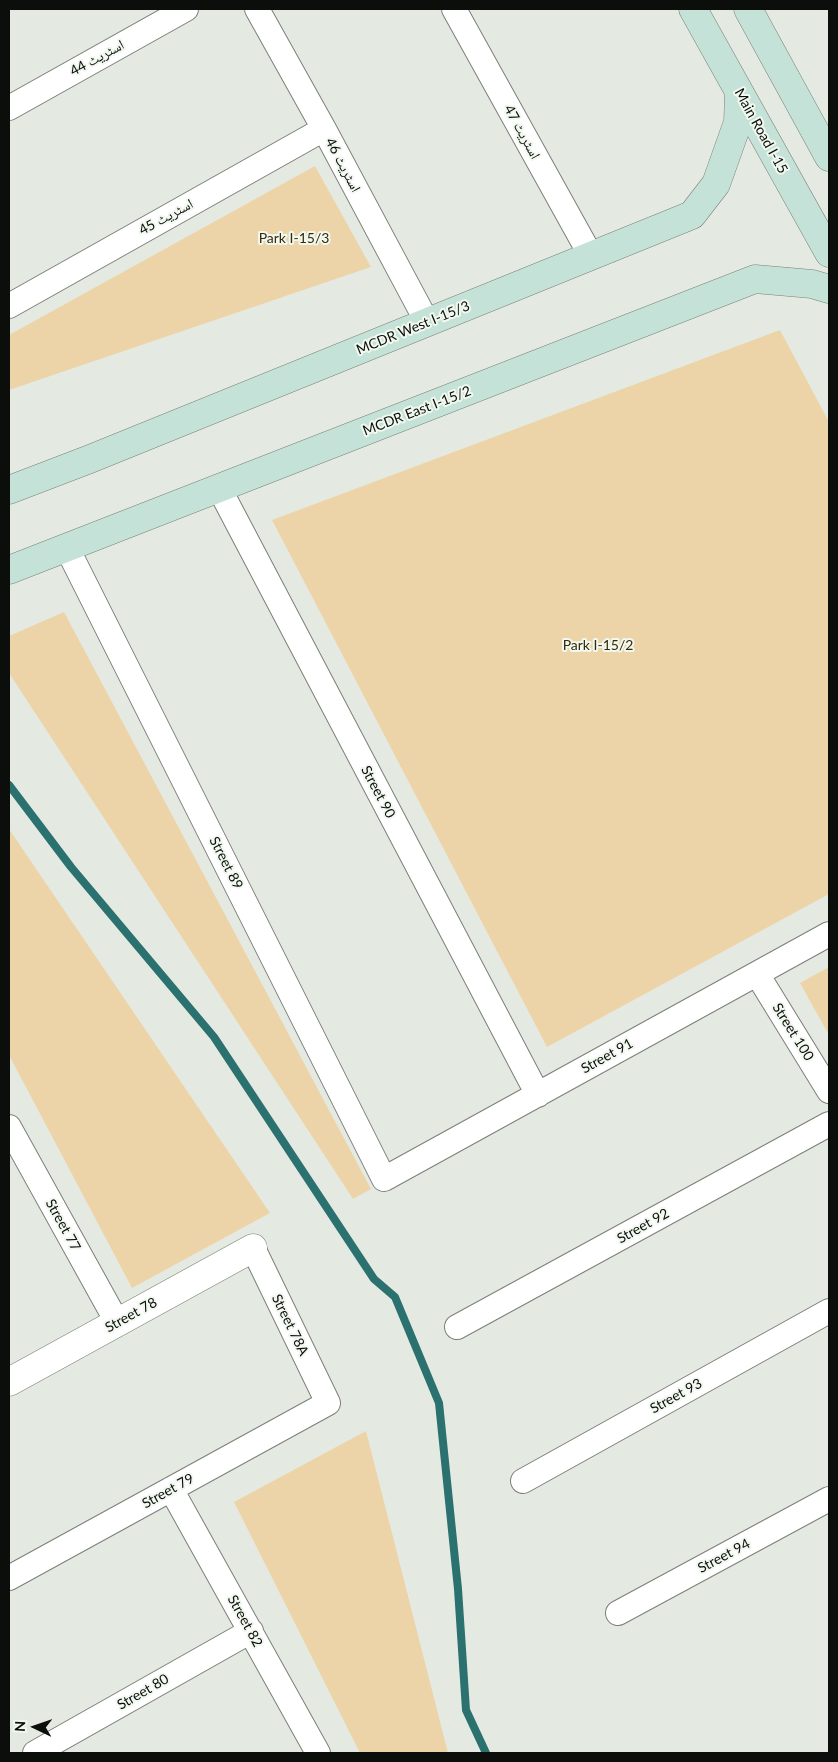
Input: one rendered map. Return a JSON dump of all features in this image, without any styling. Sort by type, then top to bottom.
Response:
[{"type":"main road","name":"Main Road I-15","points":[[692,9],[829,253]]},
{"type":"main road","points":[[748,9],[829,157]]},
{"type":"main road","name":"MCDR West I-15/3","points":[[9,490],[90,460],[692,215],[716,184],[738,122],[740,93]]},
{"type":"main road","name":"MCDR East I-15/2","points":[[9,570],[755,279],[812,284],[829,289]]},
{"type":"street","name":"اسٹریٹ 44","points":[[9,108],[186,9]]},
{"type":"street","name":"اسٹریٹ 46","points":[[258,9],[427,322]]},
{"type":"street","name":"اسٹریٹ 47","points":[[454,9],[591,256]]},
{"type":"street","name":"اسٹریٹ 45","points":[[9,306],[324,129]]},
{"type":"street","name":"Street 90","points":[[219,488],[538,1095]]},
{"type":"street","name":"Street 89","points":[[67,548],[384,1179]]},
{"type":"street","name":"Street 91","points":[[384,1179],[829,934]]},
{"type":"street","name":"Street 100","points":[[757,974],[829,1090]]},
{"type":"street","name":"Street 92","points":[[457,1327],[829,1124]]},
{"type":"street","name":"Street 77","points":[[9,1127],[117,1322]]},
{"type":"street","name":"Street 78","points":[[9,1382],[253,1248]]},
{"type":"street","name":"Street 78A","points":[[253,1248],[328,1403]]},
{"type":"street","name":"Street 93","points":[[523,1481],[829,1311]]},
{"type":"street","name":"Street 79","points":[[9,1578],[328,1403]]},
{"type":"street","name":"Street 82","points":[[172,1489],[318,1753]]},
{"type":"street","name":"Street 94","points":[[618,1613],[829,1499]]},
{"type":"street","name":"Street 80","points":[[35,1753],[251,1631]]},
{"type":"green space","name":"Park I-15/3","points":[[315,166],[371,267],[9,390],[9,335]]},
{"type":"green space","name":"Park I-15/2","points":[[780,330],[829,422],[829,894],[547,1047],[272,520]]},
{"type":"green space","points":[[64,612],[371,1189],[353,1199],[9,673],[9,636]]},
{"type":"green space","points":[[9,829],[270,1213],[132,1288],[9,1055]]},
{"type":"green space","points":[[829,967],[829,1035],[800,983]]},
{"type":"green space","points":[[366,1431],[448,1753],[360,1753],[234,1502]]},
{"type":"waterway","points":[[9,785],[71,867],[214,1037],[374,1279],[395,1297],[439,1403],[458,1589],[466,1710],[486,1753]]}]
